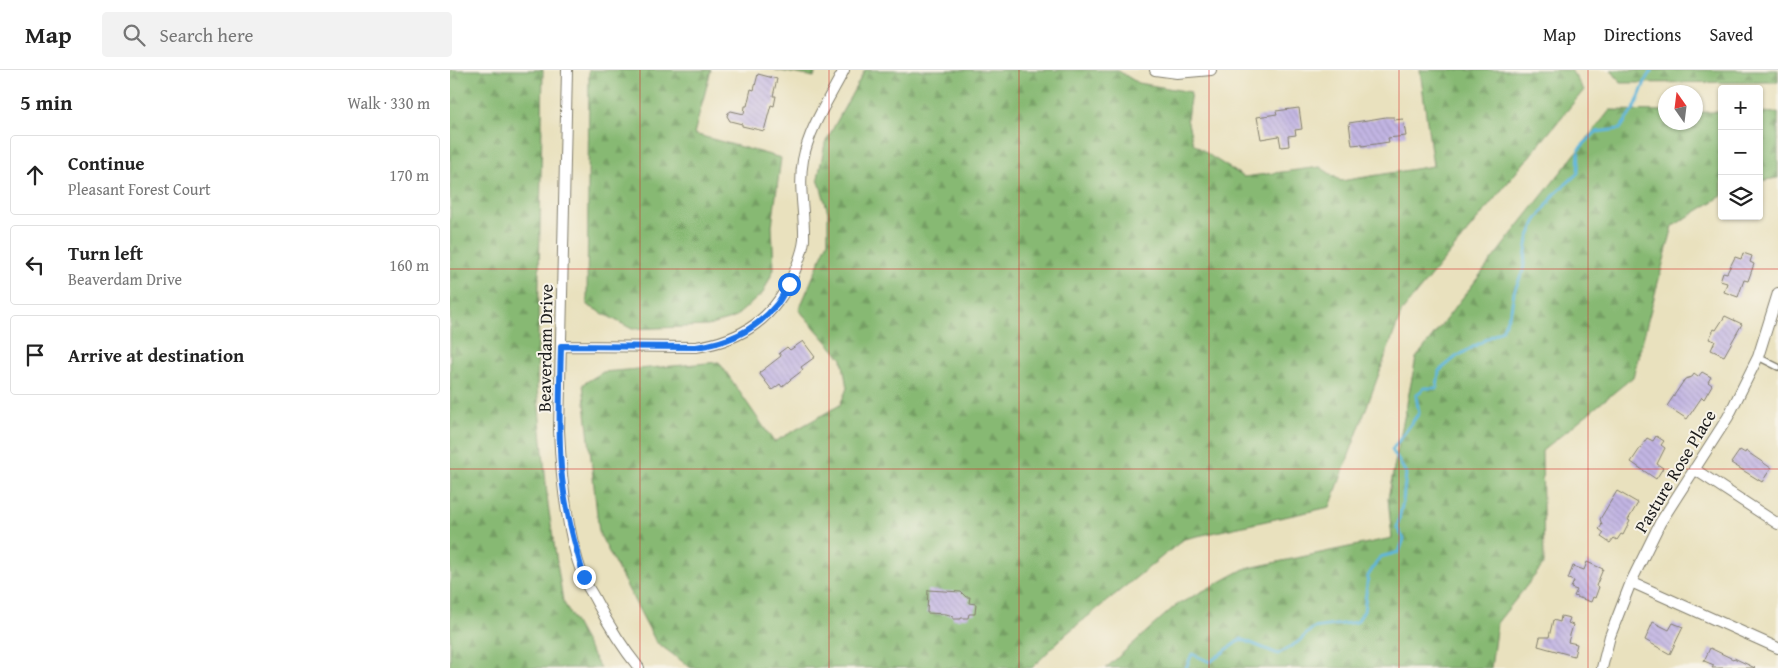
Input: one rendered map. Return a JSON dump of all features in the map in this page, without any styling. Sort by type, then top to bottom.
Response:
[{"type":"street","name":"Beaverdam Drive","points":[[567,70],[559,430],[561,470],[569,523],[584,577],[607,622],[639,668]]},
{"type":"street","points":[[561,346],[696,347],[714,345],[735,338],[778,304],[789,284],[804,243],[801,176],[803,158],[811,134],[844,70]]},
{"type":"street","points":[[1155,70],[1177,73],[1211,70]]},
{"type":"street","name":"Pasture Rose Place","points":[[1602,668],[1610,636],[1631,582],[1660,523],[1728,416],[1758,357],[1778,293]]},
{"type":"street","points":[[1694,469],[1778,524]]},
{"type":"street","points":[[1631,582],[1778,648]]},
{"type":"lane","points":[[1758,357],[1778,367]]},
{"type":"green space","points":[[450,70],[543,70],[537,387],[548,505],[563,601],[600,668],[450,668]]},
{"type":"green space","points":[[589,70],[711,70],[694,134],[781,158],[772,226],[774,269],[763,293],[734,318],[708,326],[632,329],[587,305]]},
{"type":"green space","points":[[775,70],[817,70],[814,77]]},
{"type":"green space","points":[[865,70],[1117,70],[1138,83],[1191,92],[1187,119],[1193,143],[1244,177],[1320,167],[1341,181],[1433,166],[1420,70],[1571,70],[1584,90],[1402,311],[1330,507],[1184,539],[1066,634],[1032,668],[691,668],[656,642],[599,533],[583,384],[603,372],[719,362],[774,442],[840,405],[847,388],[842,359],[799,310],[828,241],[828,212],[818,178],[825,143]]},
{"type":"green space","points":[[1611,70],[1778,70],[1778,82],[1621,83]]},
{"type":"green space","points":[[1610,110],[1658,111],[1658,130],[1703,130],[1703,112],[1718,112],[1718,198],[1673,226],[1633,377],[1542,451],[1544,564],[1497,623],[1491,668],[1106,668],[1175,606],[1244,569],[1392,538],[1388,498],[1416,358]]},
{"type":"green space","points":[[1763,112],[1778,113],[1778,178],[1763,180]]},
{"type":"building","points":[[758,74],[777,79],[773,96],[776,96],[774,106],[771,105],[764,131],[742,126],[742,124],[730,121],[727,116],[731,111],[744,114],[745,106],[747,106],[751,89],[754,90]]},
{"type":"building","points":[[1299,108],[1302,129],[1295,130],[1296,135],[1288,136],[1289,146],[1281,147],[1279,136],[1261,139],[1257,117],[1277,114],[1276,111]]},
{"type":"building","points":[[1394,117],[1394,120],[1403,119],[1406,136],[1388,138],[1389,142],[1362,146],[1362,144],[1352,145],[1349,123]]},
{"type":"building","points":[[1743,253],[1752,256],[1750,262],[1754,264],[1748,281],[1744,280],[1738,297],[1724,292],[1727,283],[1720,281],[1723,272],[1727,273],[1735,257],[1741,259]]},
{"type":"building","points":[[1725,316],[1742,324],[1724,356],[1711,350],[1715,341],[1709,339],[1714,329],[1716,330]]},
{"type":"building","points":[[803,341],[815,357],[801,367],[803,370],[782,387],[780,384],[772,390],[759,373],[781,356],[779,353],[787,347],[790,350]]},
{"type":"building","points":[[1702,372],[1711,377],[1708,382],[1712,385],[1704,399],[1702,397],[1687,419],[1667,406],[1685,379],[1692,377],[1694,374],[1698,377]]},
{"type":"building","points":[[1656,436],[1664,441],[1661,445],[1665,448],[1657,464],[1663,468],[1656,479],[1631,462],[1647,438],[1653,441]]},
{"type":"building","points":[[1740,450],[1745,453],[1746,451],[1771,468],[1762,482],[1731,463]]},
{"type":"building","points":[[1617,491],[1638,503],[1628,520],[1630,521],[1623,535],[1621,534],[1617,540],[1614,538],[1610,543],[1601,537],[1604,533],[1599,529],[1602,525],[1600,519]]},
{"type":"building","points":[[1587,562],[1603,569],[1596,586],[1599,587],[1595,598],[1593,597],[1591,602],[1574,596],[1577,590],[1571,588],[1574,581],[1568,579],[1573,566],[1584,570]]},
{"type":"building","points":[[928,590],[961,592],[966,597],[970,597],[969,603],[976,604],[975,614],[969,614],[968,618],[953,619],[953,616],[946,614],[927,613]]},
{"type":"building","points":[[1561,616],[1570,618],[1568,623],[1573,625],[1568,642],[1577,644],[1574,656],[1538,646],[1540,637],[1549,637],[1553,620],[1560,622]]},
{"type":"building","points":[[1653,622],[1669,630],[1673,623],[1683,627],[1670,654],[1645,640]]},
{"type":"building","points":[[1710,648],[1755,668],[1712,668],[1714,665],[1704,661]]},
{"type":"waterway","points":[[1186,668],[1192,654],[1210,662],[1241,639],[1278,654],[1298,642],[1313,628],[1357,622],[1364,611],[1368,576],[1380,557],[1399,552],[1404,539],[1397,528],[1403,501],[1406,473],[1392,450],[1419,413],[1416,396],[1424,388],[1437,388],[1439,371],[1456,357],[1502,330],[1511,310],[1514,292],[1523,271],[1528,239],[1535,222],[1555,194],[1578,173],[1579,149],[1596,132],[1620,129],[1635,107],[1647,77],[1652,70]]},
{"type":"route","points":[[584,577],[569,523],[561,470],[559,430],[561,346],[696,347],[714,345],[735,338],[761,320],[778,304],[789,284]]}]
